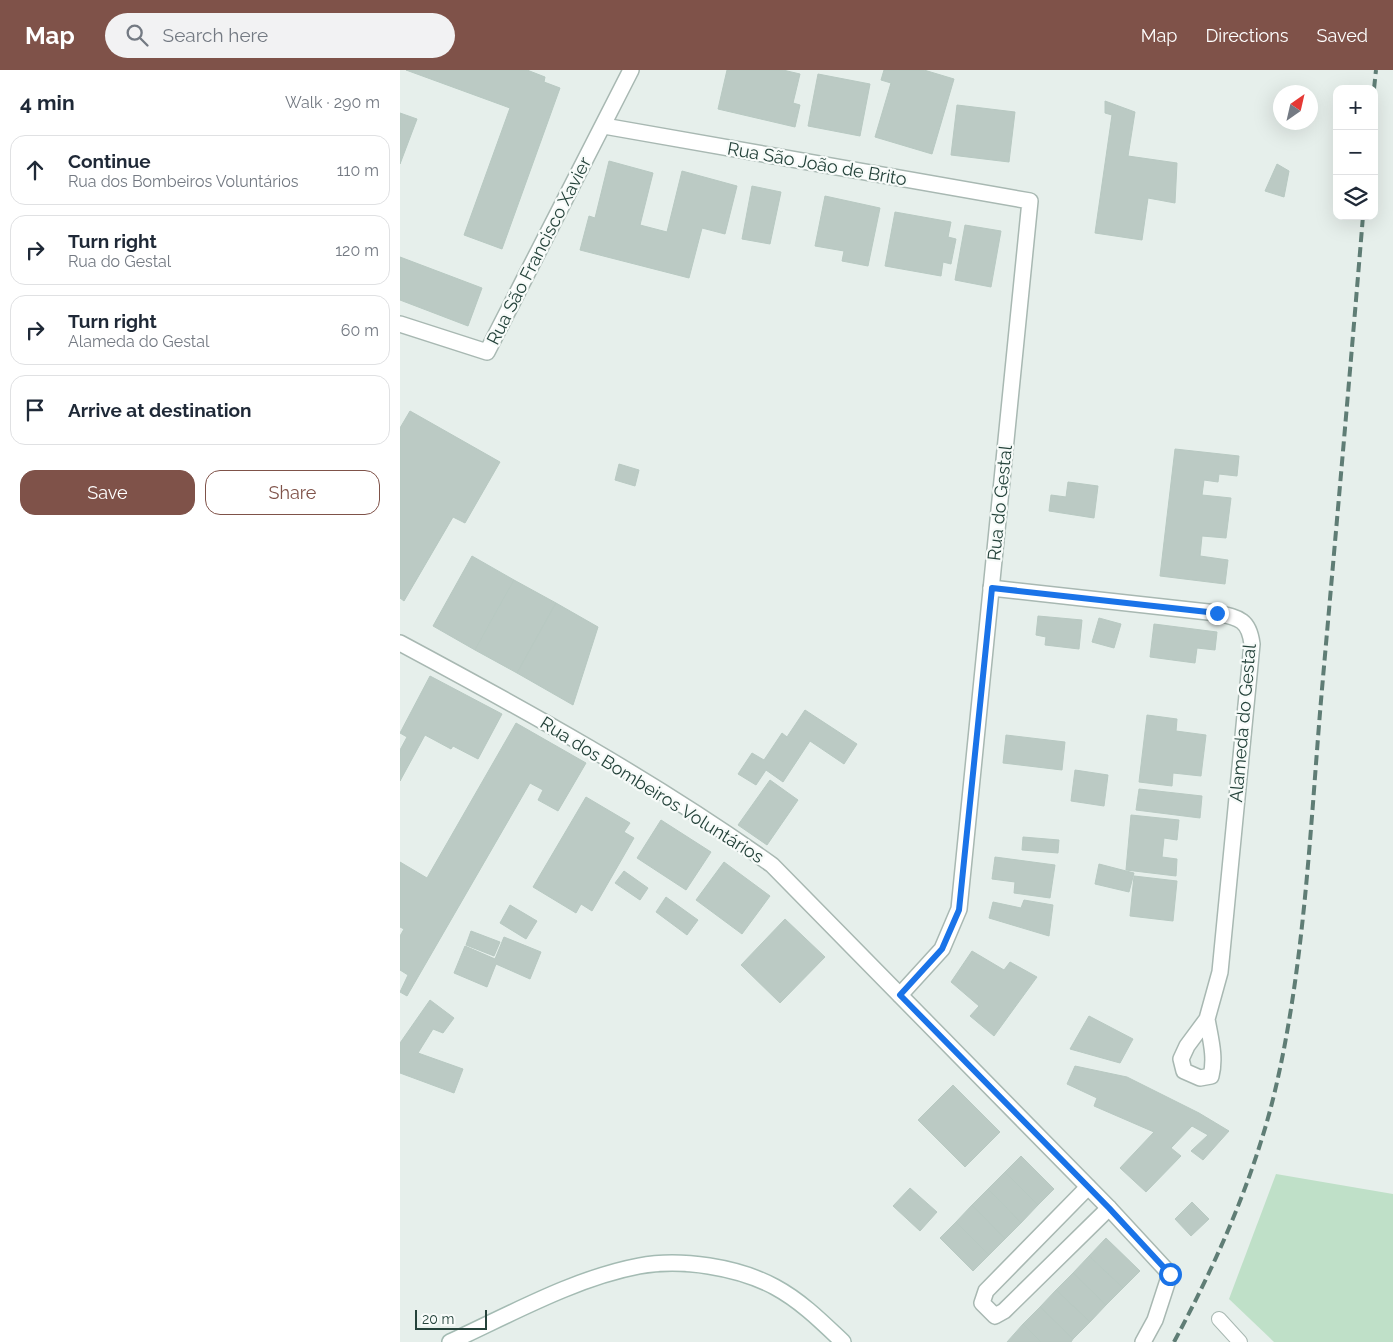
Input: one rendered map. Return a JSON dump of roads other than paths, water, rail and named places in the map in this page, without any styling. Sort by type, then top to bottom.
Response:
[{"type":"street","name":"Rua São Francisco Xavier","points":[[400,324],[487,352],[631,70]]},
{"type":"street","name":"Rua São João de Brito","points":[[604,126],[1030,201]]},
{"type":"street","name":"Rua do Gestal","points":[[900,995],[942,949],[959,910],[1030,201]]},
{"type":"street","name":"Alameda do Gestal","points":[[992,588],[1217,613],[1239,618],[1250,629],[1252,644],[1220,972],[1207,1019]]},
{"type":"street","name":"Rua dos Bombeiros Voluntários","points":[[400,643],[535,716],[714,824],[772,865],[1109,1208],[1170,1274],[1154,1320],[1143,1342]]},
{"type":"street","points":[[1088,1187],[986,1290],[982,1303],[995,1316],[1004,1311],[1109,1208]]},
{"type":"street","points":[[450,1342],[590,1281],[640,1266],[663,1264],[702,1265],[730,1270],[775,1287],[821,1321],[843,1342]]},
{"type":"lane","points":[[1219,1319],[1240,1342]]},
{"type":"railway","points":[[1374,85],[1376,70]]},
{"type":"railway","points":[[1174,1342],[1216,1257],[1252,1168],[1271,1107],[1292,1005],[1310,846],[1363,220]]}]
